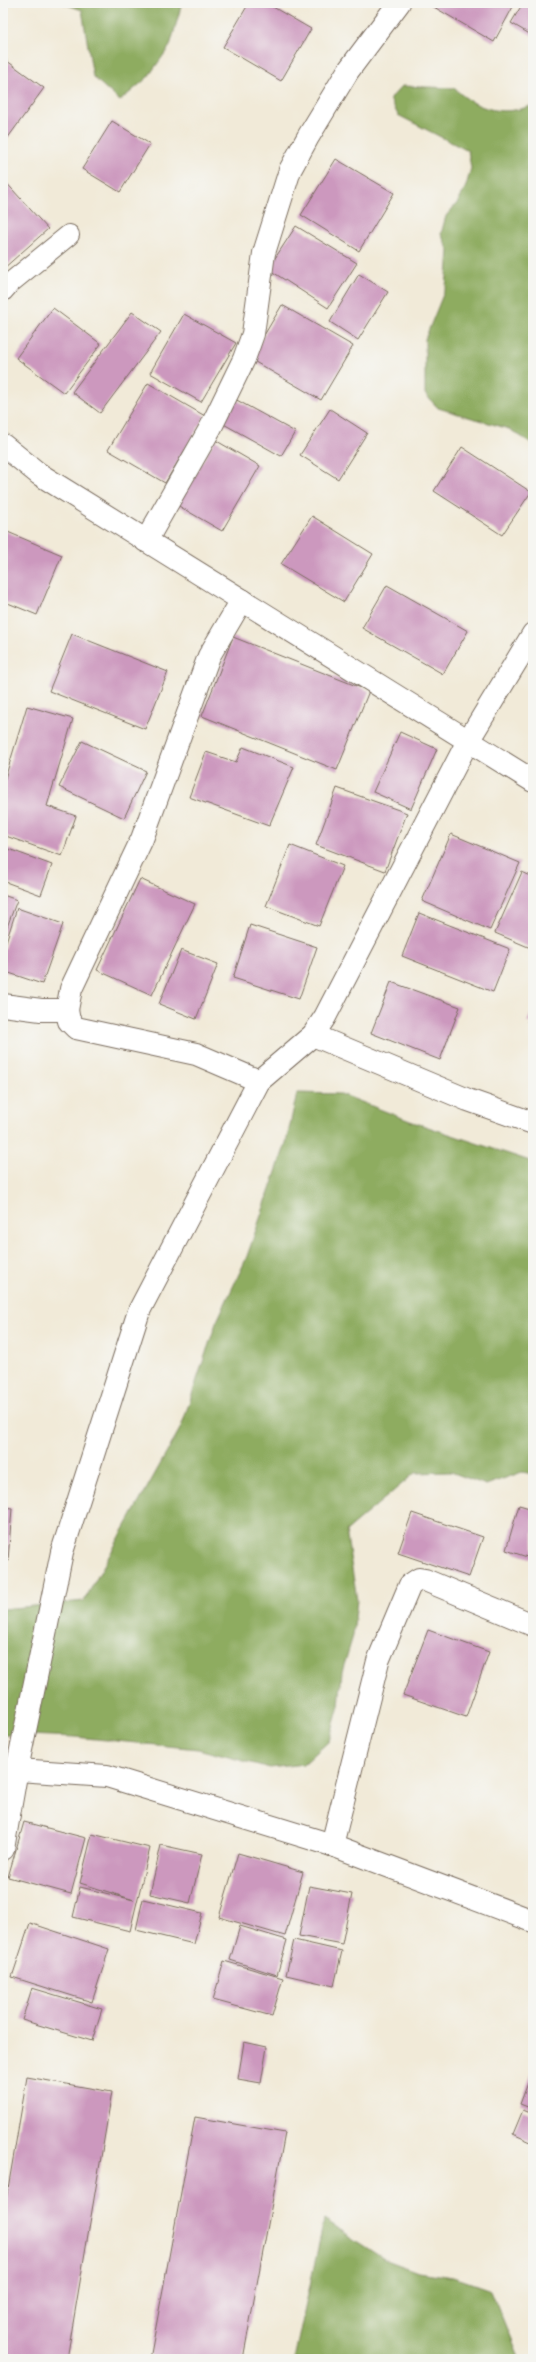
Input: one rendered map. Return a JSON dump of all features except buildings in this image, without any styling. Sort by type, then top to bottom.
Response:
[{"type":"street","points":[[146,541],[211,427],[244,359],[253,334],[264,252],[290,170],[348,70],[399,3]]},
{"type":"street","points":[[3,445],[39,474],[533,781]]},
{"type":"street","points":[[242,600],[209,656],[142,839],[71,989],[67,1010],[69,1021],[76,1028],[196,1054],[259,1081]]},
{"type":"street","points":[[3,1849],[10,1769],[62,1552],[139,1311],[259,1081],[313,1035],[325,1017],[468,741],[533,634]]},
{"type":"street","points":[[3,1006],[41,1010],[67,1010]]},
{"type":"street","points":[[313,1035],[468,1100],[533,1123]]},
{"type":"street","points":[[332,1845],[378,1661],[410,1585],[419,1579],[425,1580],[533,1625]]},
{"type":"street","points":[[10,1769],[107,1776],[332,1845],[533,1920]]},
{"type":"lane","points":[[3,291],[10,283],[69,235]]},
{"type":"green space","points":[[62,3],[182,3],[170,46],[148,77],[120,101],[93,77],[82,10]]},
{"type":"green space","points":[[402,86],[454,88],[472,102],[501,111],[522,109],[533,105],[533,444],[509,429],[438,408],[425,394],[425,339],[446,287],[449,251],[441,234],[446,216],[458,202],[466,186],[471,168],[468,151],[398,115],[390,99]]},
{"type":"green space","points":[[297,1093],[341,1094],[410,1121],[533,1162],[533,1474],[522,1472],[486,1485],[451,1472],[415,1473],[346,1531],[357,1600],[353,1636],[342,1672],[339,1706],[329,1741],[304,1764],[270,1768],[198,1749],[75,1737],[3,1734],[3,1609],[84,1601],[181,1427],[216,1323],[246,1259],[286,1143]]},
{"type":"green space","points":[[324,2220],[384,2259],[418,2272],[454,2277],[491,2290],[519,2359],[294,2359]]}]
